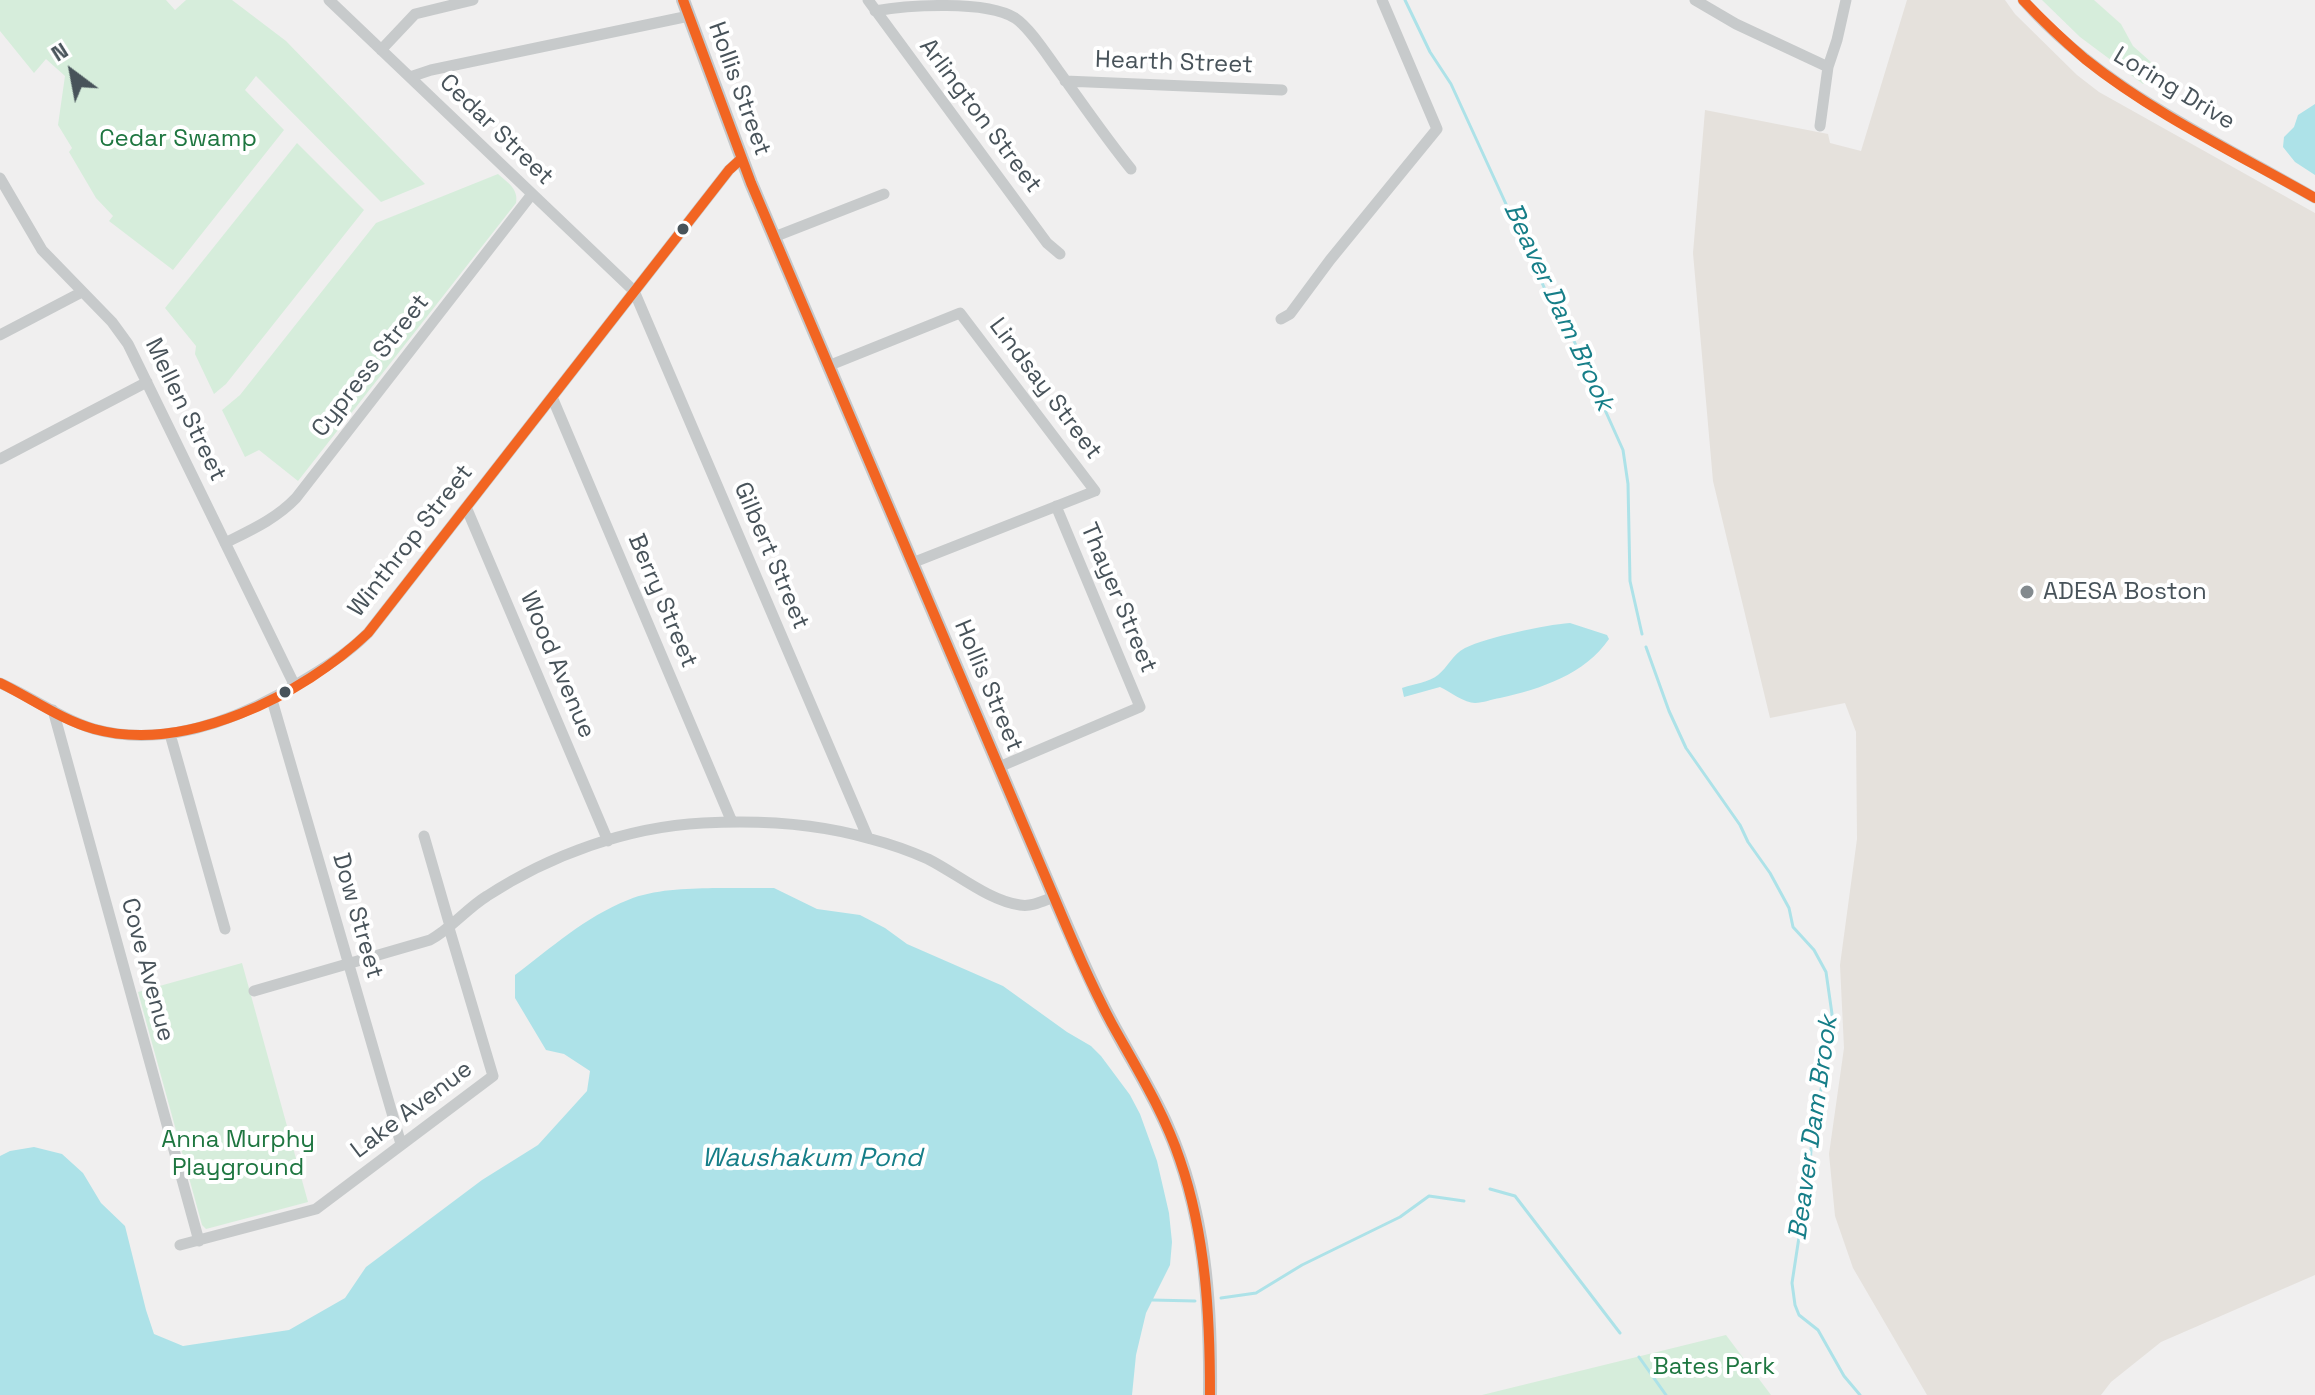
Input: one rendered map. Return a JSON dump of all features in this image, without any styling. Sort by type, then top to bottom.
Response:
[{"type":"main road","name":"Hollis Street","points":[[683,0],[741,159],[1054,897],[1103,1007],[1168,1128],[1187,1183],[1201,1243],[1211,1351],[1210,1395]]},
{"type":"street","name":"Cedar Street","points":[[329,0],[634,291]]},
{"type":"street","points":[[381,50],[415,14],[473,0]]},
{"type":"street","name":"Arlington Street","points":[[868,0],[1047,243],[1060,254]]},
{"type":"street","points":[[1281,319],[1290,314],[1437,129],[1382,0]]},
{"type":"street","points":[[1695,0],[1736,24],[1828,67]]},
{"type":"street","points":[[1820,126],[1828,67],[1846,0]]},
{"type":"street","name":"Loring Drive","points":[[2023,0],[2065,43],[2115,81],[2315,198]]},
{"type":"street","points":[[875,11],[932,6],[969,7],[1016,19],[1040,46],[1131,169]]},
{"type":"street","points":[[410,77],[689,16]]},
{"type":"street","name":"Hearth Street","points":[[1065,81],[1282,90]]},
{"type":"street","name":"Winthrop Street","points":[[0,683],[81,724],[133,736],[170,734],[223,720],[272,700],[336,660],[368,633],[729,170],[741,159]]},
{"type":"street","name":"Mellen Street","points":[[0,178],[42,250],[121,332],[295,686]]},
{"type":"street","name":"Cypress Street","points":[[225,543],[277,516],[296,498],[532,194]]},
{"type":"street","points":[[774,237],[884,194]]},
{"type":"street","name":"Gilbert Street","points":[[634,291],[868,838]]},
{"type":"street","points":[[0,335],[82,292]]},
{"type":"street","name":"Lindsay Street","points":[[828,366],[960,313],[1095,491],[1056,506]]},
{"type":"street","points":[[0,459],[147,382]]},
{"type":"street","name":"Berry Street","points":[[552,397],[732,822]]},
{"type":"street","points":[[912,563],[1056,506]]},
{"type":"street","name":"Thayer Street","points":[[999,767],[1140,707],[1056,506]]},
{"type":"street","name":"Wood Avenue","points":[[466,507],[608,841]]},
{"type":"street","name":"Dow Street","points":[[272,700],[401,1144]]},
{"type":"street","name":"Cove Avenue","points":[[53,710],[199,1241]]},
{"type":"street","points":[[170,734],[225,929]]},
{"type":"street","points":[[254,991],[430,940],[478,901],[520,876],[565,855],[608,841],[699,823],[805,825],[868,838],[925,858],[1002,900],[1022,906],[1054,897]]},
{"type":"street","points":[[424,836],[449,927]]},
{"type":"street","name":"Lake Avenue","points":[[180,1245],[316,1209],[493,1076],[449,927]]},
{"type":"shaded area","name":"ADESA Boston","points":[[1907,0],[2005,0],[2015,14],[2077,75],[2099,92],[2315,213],[2315,1275],[2161,1342],[2111,1382],[2101,1395],[1927,1395],[1853,1268],[1835,1216],[1829,1154],[1844,1048],[1840,965],[1857,839],[1856,732],[1845,703],[1770,718],[1713,481],[1693,253],[1705,110],[1828,134],[1830,143],[1861,151]]},
{"type":"green space","name":"Cedar Swamp","points":[[0,0],[166,0],[175,10],[186,0],[232,0],[286,41],[425,184],[381,202],[256,76],[245,90],[284,130],[173,270],[109,221],[113,216],[96,198],[69,152],[72,148],[58,125],[65,76],[46,59],[34,73],[0,31]]},
{"type":"green space","points":[[2042,0],[2094,0],[2121,24],[2133,46],[2161,71],[2143,84],[2080,37]]},
{"type":"green space","name":"Cedar Swamp","points":[[297,143],[364,210],[226,384],[214,394],[195,354],[196,346],[165,308]]},
{"type":"green space","points":[[498,174],[514,190],[516,203],[298,481],[259,450],[245,457],[222,410],[240,395],[376,223]]},
{"type":"green space","name":"Anna Murphy Playground","points":[[242,963],[308,1202],[206,1229],[202,1225],[138,992]]},
{"type":"green space","name":"Bates Park","points":[[1726,1335],[1771,1395],[1482,1395]]},
{"type":"water","points":[[2315,104],[2315,175],[2295,162],[2283,147],[2284,137],[2294,127],[2298,115]]},
{"type":"water","points":[[1570,623],[1607,635],[1609,639],[1588,662],[1561,678],[1531,690],[1478,703],[1471,703],[1440,687],[1404,697],[1402,688],[1434,677],[1465,648],[1516,632]]},
{"type":"water","name":"Waushakum Pond","points":[[774,888],[817,909],[860,915],[907,944],[1003,986],[1101,1056],[1140,1114],[1157,1161],[1172,1242],[1170,1265],[1146,1313],[1136,1355],[1132,1395],[0,1395],[0,1156],[34,1147],[62,1154],[83,1173],[101,1203],[125,1226],[154,1334],[183,1346],[289,1330],[345,1298],[366,1267],[482,1180],[538,1145],[587,1091],[590,1071],[564,1054],[546,1050],[515,998],[515,975],[583,924],[612,907],[638,896],[659,892]]},
{"type":"waterway","name":"Beaver Dam Brook","points":[[1405,0],[1430,52],[1451,84],[1623,450],[1628,484],[1630,581],[1642,634]]},
{"type":"waterway","name":"Beaver Dam Brook","points":[[1646,647],[1686,748],[1740,825],[1789,908],[1793,927],[1814,950],[1826,972],[1832,1014],[1792,1283],[1799,1315],[1818,1330],[1844,1376],[1860,1395]]},
{"type":"waterway","points":[[1490,1189],[1515,1196],[1620,1333]]},
{"type":"waterway","points":[[1221,1298],[1256,1293],[1302,1265],[1400,1217],[1429,1196],[1464,1201]]},
{"type":"waterway","points":[[1152,1300],[1195,1301]]},
{"type":"waterway","points":[[1639,1357],[1666,1395]]},
{"type":"transit line","points":[[683,0],[751,183],[1068,929],[1104,1009],[1174,1142],[1189,1189],[1201,1247],[1209,1336],[1210,1395]]},
{"type":"transit line","points":[[2023,0],[2085,59],[2140,98],[2315,198]]},
{"type":"transit line","points":[[0,683],[82,725],[129,735],[166,733],[204,726],[241,714],[311,678],[368,633],[729,170],[741,159]]},
{"type":"place","name":"ADESA Boston","points":[[2027,592]]}]
